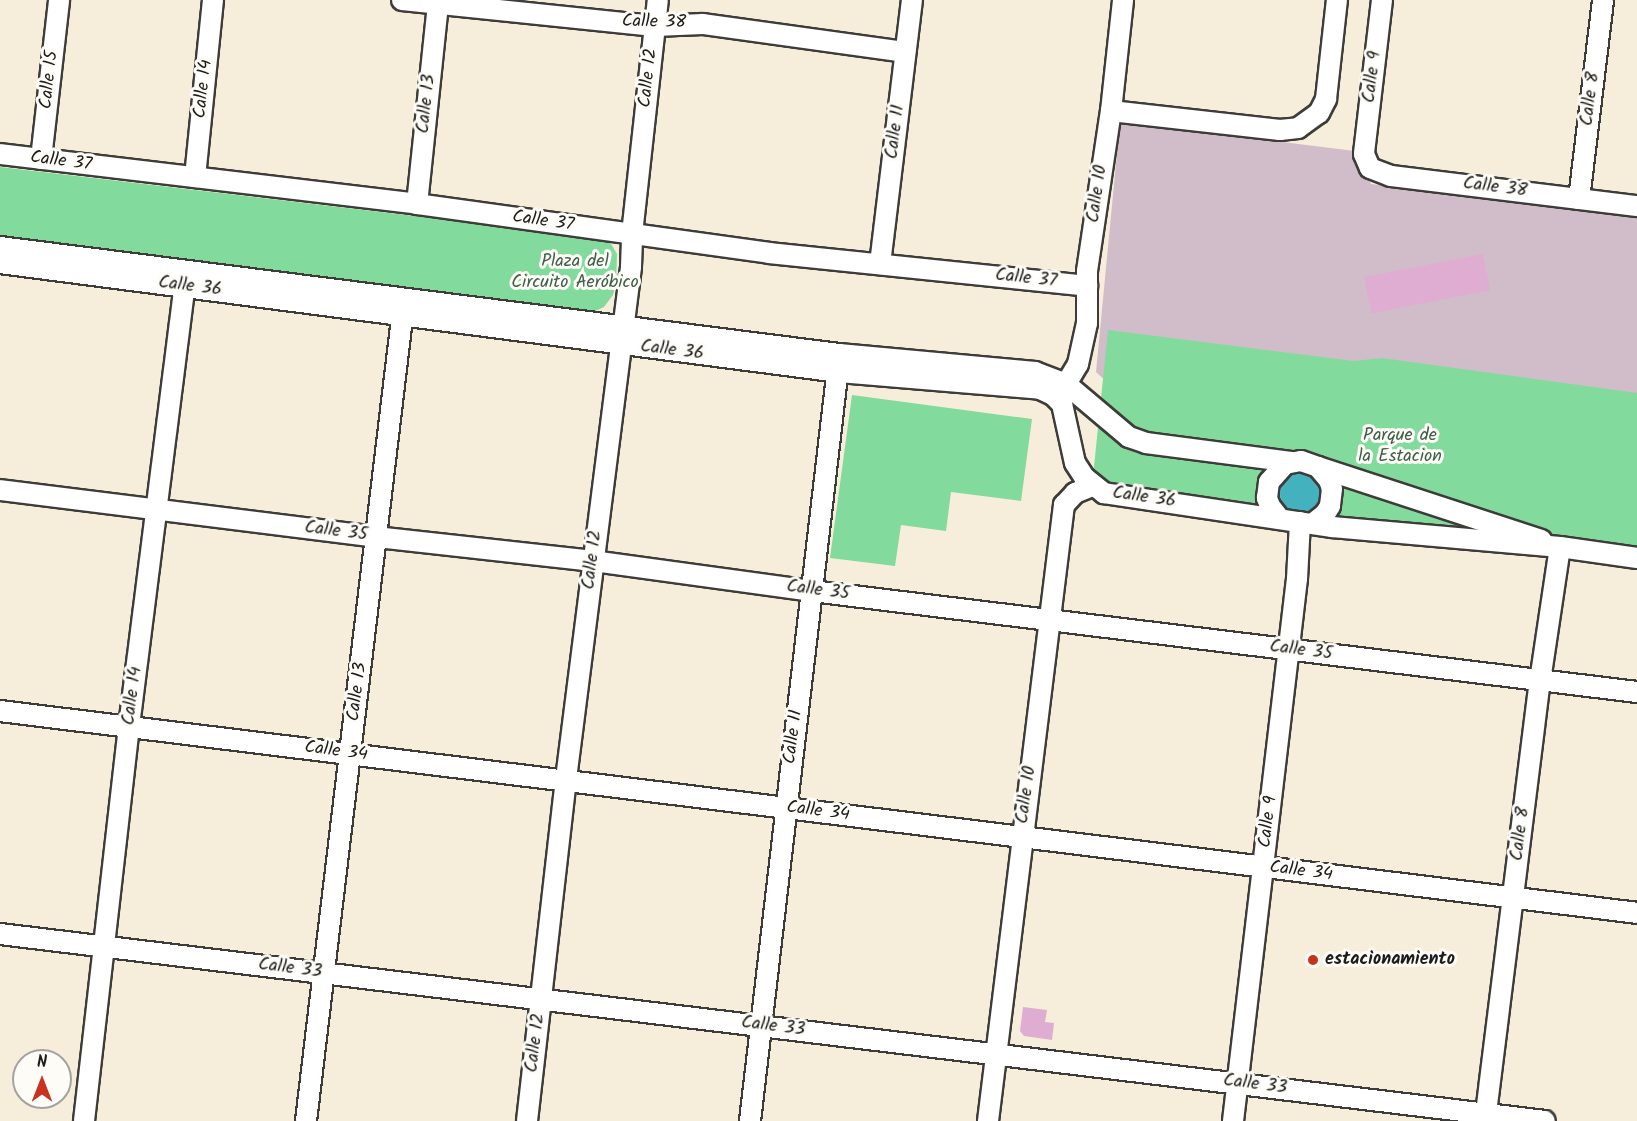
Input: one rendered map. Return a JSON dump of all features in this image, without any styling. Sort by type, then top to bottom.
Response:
[{"type":"street","name":"Calle 15","points":[[41,159],[59,0]]},
{"type":"street","name":"Calle 14","points":[[195,177],[213,0]]},
{"type":"street","name":"Calle 12","points":[[527,1121],[566,779],[622,336],[658,0]]},
{"type":"street","name":"Calle 11","points":[[880,264],[912,0]]},
{"type":"street","name":"Calle 10","points":[[1066,384],[1083,347],[1089,309],[1087,286],[1111,111],[1123,0]]},
{"type":"street","points":[[1111,111],[1280,130],[1298,128],[1319,113],[1326,99],[1337,0]]},
{"type":"street","name":"Calle 9","points":[[1364,154],[1382,0]]},
{"type":"street","name":"Calle 8","points":[[1579,199],[1604,0]]},
{"type":"street","name":"Calle 38","points":[[421,2],[655,26],[703,24],[905,52]]},
{"type":"street","name":"Calle 13","points":[[417,204],[421,2]]},
{"type":"street","name":"Calle 37","points":[[0,154],[417,204],[632,234],[1087,286]]},
{"type":"street","name":"Calle 38","points":[[1364,154],[1370,168],[1391,176],[1637,206]]},
{"type":"street","name":"Calle 36","points":[[0,247],[185,278],[1040,389],[1053,395],[1062,404],[1073,457],[1084,477],[1092,486],[1104,493],[1280,519]]},
{"type":"street","name":"Calle 36","points":[[0,263],[185,278]]},
{"type":"street","name":"Calle 14","points":[[84,1121],[106,946],[129,726],[185,278]]},
{"type":"street","name":"Calle 13","points":[[306,1121],[404,306]]},
{"type":"street","name":"Calle 11","points":[[750,1121],[839,363]]},
{"type":"street","name":"Calle 36","points":[[839,363],[1035,372],[1066,384],[1130,437],[1146,443],[1293,462]]},
{"type":"street","points":[[1560,547],[1310,463],[1293,462],[1273,475],[1267,490],[1270,506],[1280,519],[1478,542],[1560,547],[1637,558]]},
{"type":"street","points":[[1306,523],[1325,514],[1332,498],[1329,480],[1318,466]]},
{"type":"street","name":"Calle 10","points":[[988,1121],[1021,838],[1065,505],[1075,493],[1092,486]]},
{"type":"street","name":"Calle 35","points":[[0,490],[376,537],[593,561],[812,591],[1637,692]]},
{"type":"street","name":"Calle 9","points":[[1233,1121],[1297,579],[1306,523]]},
{"type":"street","name":"Calle 8","points":[[1485,1117],[1540,681],[1560,547]]},
{"type":"street","name":"Calle 34","points":[[0,711],[566,779],[1021,838],[1637,913]]},
{"type":"street","name":"Calle 33","points":[[0,934],[1237,1083],[1485,1117],[1545,1121]]},
{"type":"shaded area","points":[[1120,122],[1355,151],[1371,184],[1637,215],[1637,521],[1135,408],[1096,372]]},
{"type":"green space","name":"Plaza del Circuito Aeróbico","points":[[0,167],[600,238],[610,242],[617,254],[616,284],[613,295],[604,307],[593,312],[576,313],[0,240]]},
{"type":"green space","name":"Parque de la Estacion","points":[[1108,330],[1354,361],[1382,358],[1637,393],[1637,558],[1092,486]]},
{"type":"green space","points":[[852,395],[1032,419],[1021,501],[951,492],[946,531],[901,525],[895,566],[830,558]]},
{"type":"water","points":[[1300,473],[1308,474],[1314,479],[1319,485],[1319,501],[1314,507],[1308,512],[1300,513],[1292,512],[1286,507],[1281,501],[1280,493],[1281,485],[1286,479],[1292,474]]},
{"type":"building","points":[[1483,254],[1490,290],[1371,313],[1364,277]]},
{"type":"building","points":[[1023,1007],[1047,1010],[1045,1022],[1054,1023],[1052,1040],[1024,1036],[1020,1031]]},
{"type":"place","name":"estacionamiento","points":[[1313,960]]}]
